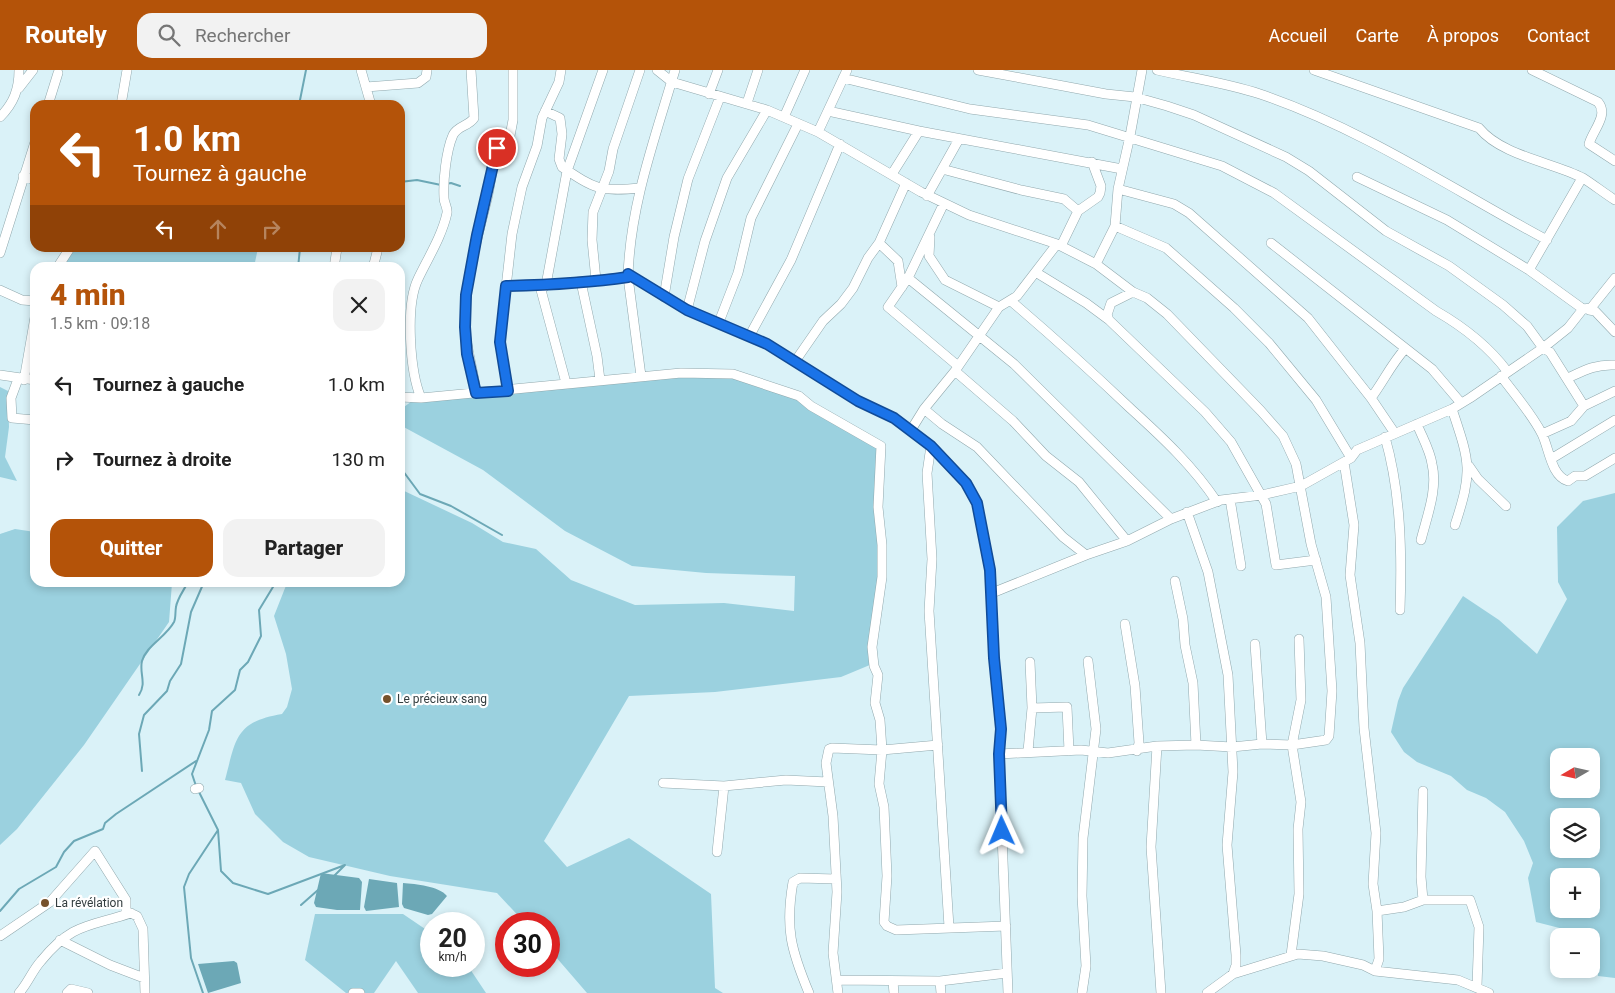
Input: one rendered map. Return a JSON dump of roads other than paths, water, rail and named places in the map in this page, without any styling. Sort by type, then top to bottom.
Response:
[{"type":"street","points":[[19,70],[19,89]]},
{"type":"street","points":[[0,117],[10,106],[19,89],[33,70]]},
{"type":"street","points":[[122,100],[128,70]]},
{"type":"street","points":[[361,70],[370,100]]},
{"type":"street","points":[[366,87],[418,83],[426,77],[426,70]]},
{"type":"street","points":[[421,398],[412,366],[412,317],[418,280],[430,257],[447,212],[444,201],[444,185],[453,134],[474,118],[471,70]]},
{"type":"street","points":[[476,393],[467,354],[465,327],[466,295],[496,150],[509,141],[513,120],[513,70]]},
{"type":"street","points":[[508,391],[500,342],[512,234],[522,187],[537,146],[545,111],[559,82],[561,70]]},
{"type":"street","points":[[566,383],[541,290],[546,286],[567,171],[602,70]]},
{"type":"street","points":[[596,280],[592,218],[611,165],[613,149],[640,70]]},
{"type":"street","points":[[657,70],[672,82],[768,110],[818,132],[927,196],[969,215],[1059,245],[1096,264],[1133,292],[1147,298],[1167,314],[1262,410],[1291,449],[1301,486],[1328,612],[1332,690],[1329,736],[1322,742],[1292,745],[1262,744],[1232,747],[1196,745],[1157,746],[1137,750],[1093,753],[1080,750],[1028,751],[999,754]]},
{"type":"street","points":[[641,376],[628,275],[632,233],[640,188],[675,70]]},
{"type":"street","points":[[709,94],[718,70]]},
{"type":"street","points":[[747,103],[758,70]]},
{"type":"street","points":[[784,117],[804,70]]},
{"type":"street","points":[[978,70],[1137,98],[1194,115],[1243,136],[1301,166],[1386,231],[1449,266],[1528,326],[1544,348],[1550,352],[1584,406]]},
{"type":"street","points":[[1096,264],[1115,226],[1118,189],[1142,70]]},
{"type":"street","points":[[1156,70],[1257,93],[1362,137],[1442,179],[1476,201],[1547,240]]},
{"type":"street","points":[[1314,70],[1479,128],[1486,136],[1529,158],[1582,178],[1615,200]]},
{"type":"street","points":[[1532,70],[1598,102],[1602,108],[1602,117],[1589,144],[1615,161]]},
{"type":"street","points":[[50,100],[58,73]]},
{"type":"street","points":[[818,132],[845,74],[970,109],[1088,125],[1130,136],[1222,166],[1274,194],[1430,307],[1455,322],[1497,358],[1504,374],[1542,434],[1551,459],[1565,480],[1568,481],[1575,476],[1585,476],[1615,458]]},
{"type":"street","points":[[664,297],[674,237],[688,178],[720,97]]},
{"type":"street","points":[[687,310],[705,241],[727,178],[768,110]]},
{"type":"street","points":[[545,111],[560,118],[562,134],[560,163],[567,171],[601,190],[640,188]]},
{"type":"street","points":[[828,111],[958,139],[1122,169]]},
{"type":"street","points":[[719,322],[738,273],[751,218],[798,124]]},
{"type":"street","points":[[892,174],[919,131]]},
{"type":"street","points":[[927,196],[958,139]]},
{"type":"street","points":[[750,335],[791,260],[840,144]]},
{"type":"street","points":[[0,253],[30,156]]},
{"type":"street","points":[[911,430],[924,409],[957,368],[999,308],[1011,301],[1037,273],[1059,245],[1078,211],[1098,198],[1101,186],[1092,162]]},
{"type":"street","points":[[942,169],[1026,192],[1064,199],[1078,211]]},
{"type":"street","points":[[23,176],[30,178]]},
{"type":"street","points":[[1357,177],[1448,220],[1529,270],[1586,310],[1595,311],[1615,332]]},
{"type":"street","points":[[1529,270],[1582,178]]},
{"type":"street","points":[[796,360],[807,341],[853,288],[868,258],[879,243],[906,183]]},
{"type":"street","points":[[1118,189],[1174,204],[1189,213],[1308,318],[1371,398],[1394,432]]},
{"type":"street","points":[[944,203],[908,278],[889,305],[889,309],[957,368],[1013,421],[1046,456],[1079,482],[1127,541]]},
{"type":"street","points":[[1115,226],[1166,248],[1234,308],[1269,343],[1316,400],[1347,460],[1354,534],[1350,574],[1360,643],[1364,728],[1374,800],[1376,833],[1373,884],[1377,911],[1379,959],[1375,971]]},
{"type":"street","points":[[930,232],[929,256],[945,280],[999,308]]},
{"type":"street","points":[[879,243],[898,261],[902,287]]},
{"type":"street","points":[[1270,243],[1440,376],[1461,403]]},
{"type":"street","points":[[1037,273],[1086,303],[1109,320],[1205,412],[1231,442],[1266,504],[1276,565],[1316,560]]},
{"type":"street","points":[[506,286],[546,286],[628,275],[687,310],[750,335],[796,360],[842,391],[894,418],[931,446],[966,483],[977,503],[992,593],[994,658],[1001,729],[999,754],[1008,993]]},
{"type":"street","points":[[908,278],[1014,364],[1171,519]]},
{"type":"street","points":[[992,593],[1086,554],[1127,541],[1187,512],[1230,498],[1262,495],[1301,486],[1347,460],[1358,450],[1394,432],[1452,409],[1544,348],[1568,328],[1615,278]]},
{"type":"street","points":[[581,282],[600,380]]},
{"type":"street","points":[[0,290],[22,300],[30,300]]},
{"type":"street","points":[[1109,320],[1107,315],[1111,303],[1133,292]]},
{"type":"street","points":[[1011,301],[1099,378],[1179,454],[1200,476],[1217,502]]},
{"type":"street","points":[[30,340],[21,380],[11,398],[12,417],[30,419]]},
{"type":"street","points":[[1371,398],[1405,349]]},
{"type":"street","points":[[1568,378],[1590,367],[1611,364],[1615,358]]},
{"type":"street","points":[[405,397],[421,398],[508,391],[566,383],[682,373],[739,375],[799,396],[811,406],[881,446],[878,507],[882,545],[882,577],[872,647],[874,666],[878,675],[874,703],[880,720],[882,750],[879,784],[884,808],[887,876],[884,922],[887,926],[896,930],[1006,926]]},
{"type":"street","points":[[0,375],[30,380]]},
{"type":"street","points":[[1542,434],[1571,421],[1584,406],[1615,391]]},
{"type":"street","points":[[924,409],[942,424],[977,447],[1064,537],[1086,554]]},
{"type":"street","points":[[1452,409],[1465,443],[1469,476],[1456,525]]},
{"type":"street","points":[[1551,459],[1615,420]]},
{"type":"street","points":[[1417,424],[1432,464],[1433,476],[1432,498],[1421,540]]},
{"type":"street","points":[[1385,437],[1392,462],[1399,525],[1400,610]]},
{"type":"street","points":[[931,446],[927,473],[932,559],[929,611],[949,927]]},
{"type":"street","points":[[1467,458],[1469,468],[1506,506]]},
{"type":"street","points":[[1230,498],[1241,566]]},
{"type":"street","points":[[1187,512],[1208,572],[1228,674],[1233,772],[1227,845],[1236,955],[1236,965],[1233,974]]},
{"type":"street","points":[[1176,581],[1193,683],[1196,745]]},
{"type":"street","points":[[1125,624],[1135,686],[1139,744],[1137,750]]},
{"type":"street","points":[[1291,955],[1299,894],[1298,828],[1301,802],[1292,745],[1301,700],[1299,639]]},
{"type":"street","points":[[1256,644],[1262,744]]},
{"type":"street","points":[[1082,993],[1086,966],[1082,896],[1083,838],[1096,729],[1088,661]]},
{"type":"street","points":[[1028,751],[1032,708],[1030,662]]},
{"type":"street","points":[[1032,708],[1067,707],[1069,751]]},
{"type":"street","points":[[838,993],[838,980],[833,953],[836,879],[833,816],[826,763],[829,749],[882,750],[938,744]]},
{"type":"street","points":[[1157,746],[1151,847],[1161,993]]},
{"type":"street","points":[[663,783],[724,786],[786,780],[828,782]]},
{"type":"street","points":[[716,852],[724,786]]},
{"type":"street","points":[[1423,791],[1421,877],[1423,900]]},
{"type":"street","points":[[0,936],[50,902],[95,851],[126,900],[126,910],[137,916],[143,929],[145,993]]},
{"type":"street","points":[[809,993],[791,943],[788,909],[793,882],[800,878],[836,879]]},
{"type":"street","points":[[1377,911],[1404,907],[1423,900],[1470,900],[1479,928],[1477,986]]},
{"type":"street","points":[[19,993],[41,960],[66,935],[84,926],[131,913]]},
{"type":"street","points":[[60,940],[116,968],[144,978]]},
{"type":"street","points":[[1207,993],[1233,974],[1291,955],[1303,953],[1363,965],[1375,971],[1435,976],[1477,986],[1489,993]]},
{"type":"street","points":[[838,980],[940,981],[1006,974]]},
{"type":"street","points":[[940,981],[941,993]]},
{"type":"street","points":[[893,982],[894,993]]},
{"type":"street","points":[[67,993],[71,990],[88,993]]},
{"type":"street","points":[[353,993],[360,993]]},
{"type":"waterway","points":[[300,100],[306,70]]},
{"type":"waterway","points":[[405,181],[417,180],[441,185]]},
{"type":"waterway","points":[[446,184],[451,183],[460,186]]},
{"type":"waterway","points":[[299,262],[300,252]]},
{"type":"waterway","points":[[405,474],[420,494],[451,506],[502,535]]},
{"type":"waterway","points":[[139,695],[143,682],[141,665],[144,656],[174,622],[177,604],[185,587]]},
{"type":"waterway","points":[[142,771],[139,734],[144,715],[167,691],[170,681],[181,664],[191,612],[202,587]]},
{"type":"waterway","points":[[196,786],[192,774],[209,730],[212,711],[235,690],[240,670],[248,662],[261,636],[259,610],[273,587]]},
{"type":"waterway","points":[[0,911],[19,889],[56,867],[64,852],[74,841],[103,829],[105,823],[116,814],[196,761]]},
{"type":"waterway","points":[[198,790],[218,830],[221,871],[233,883],[268,894],[345,865],[333,877]]},
{"type":"waterway","points":[[203,993],[191,958],[184,887],[189,874],[218,830]]},
{"type":"waterway","points":[[301,905],[318,890]]},
{"type":"place","name":"Le précieux sang","points":[[387,699]]},
{"type":"place","name":"La révélation","points":[[45,903]]}]
